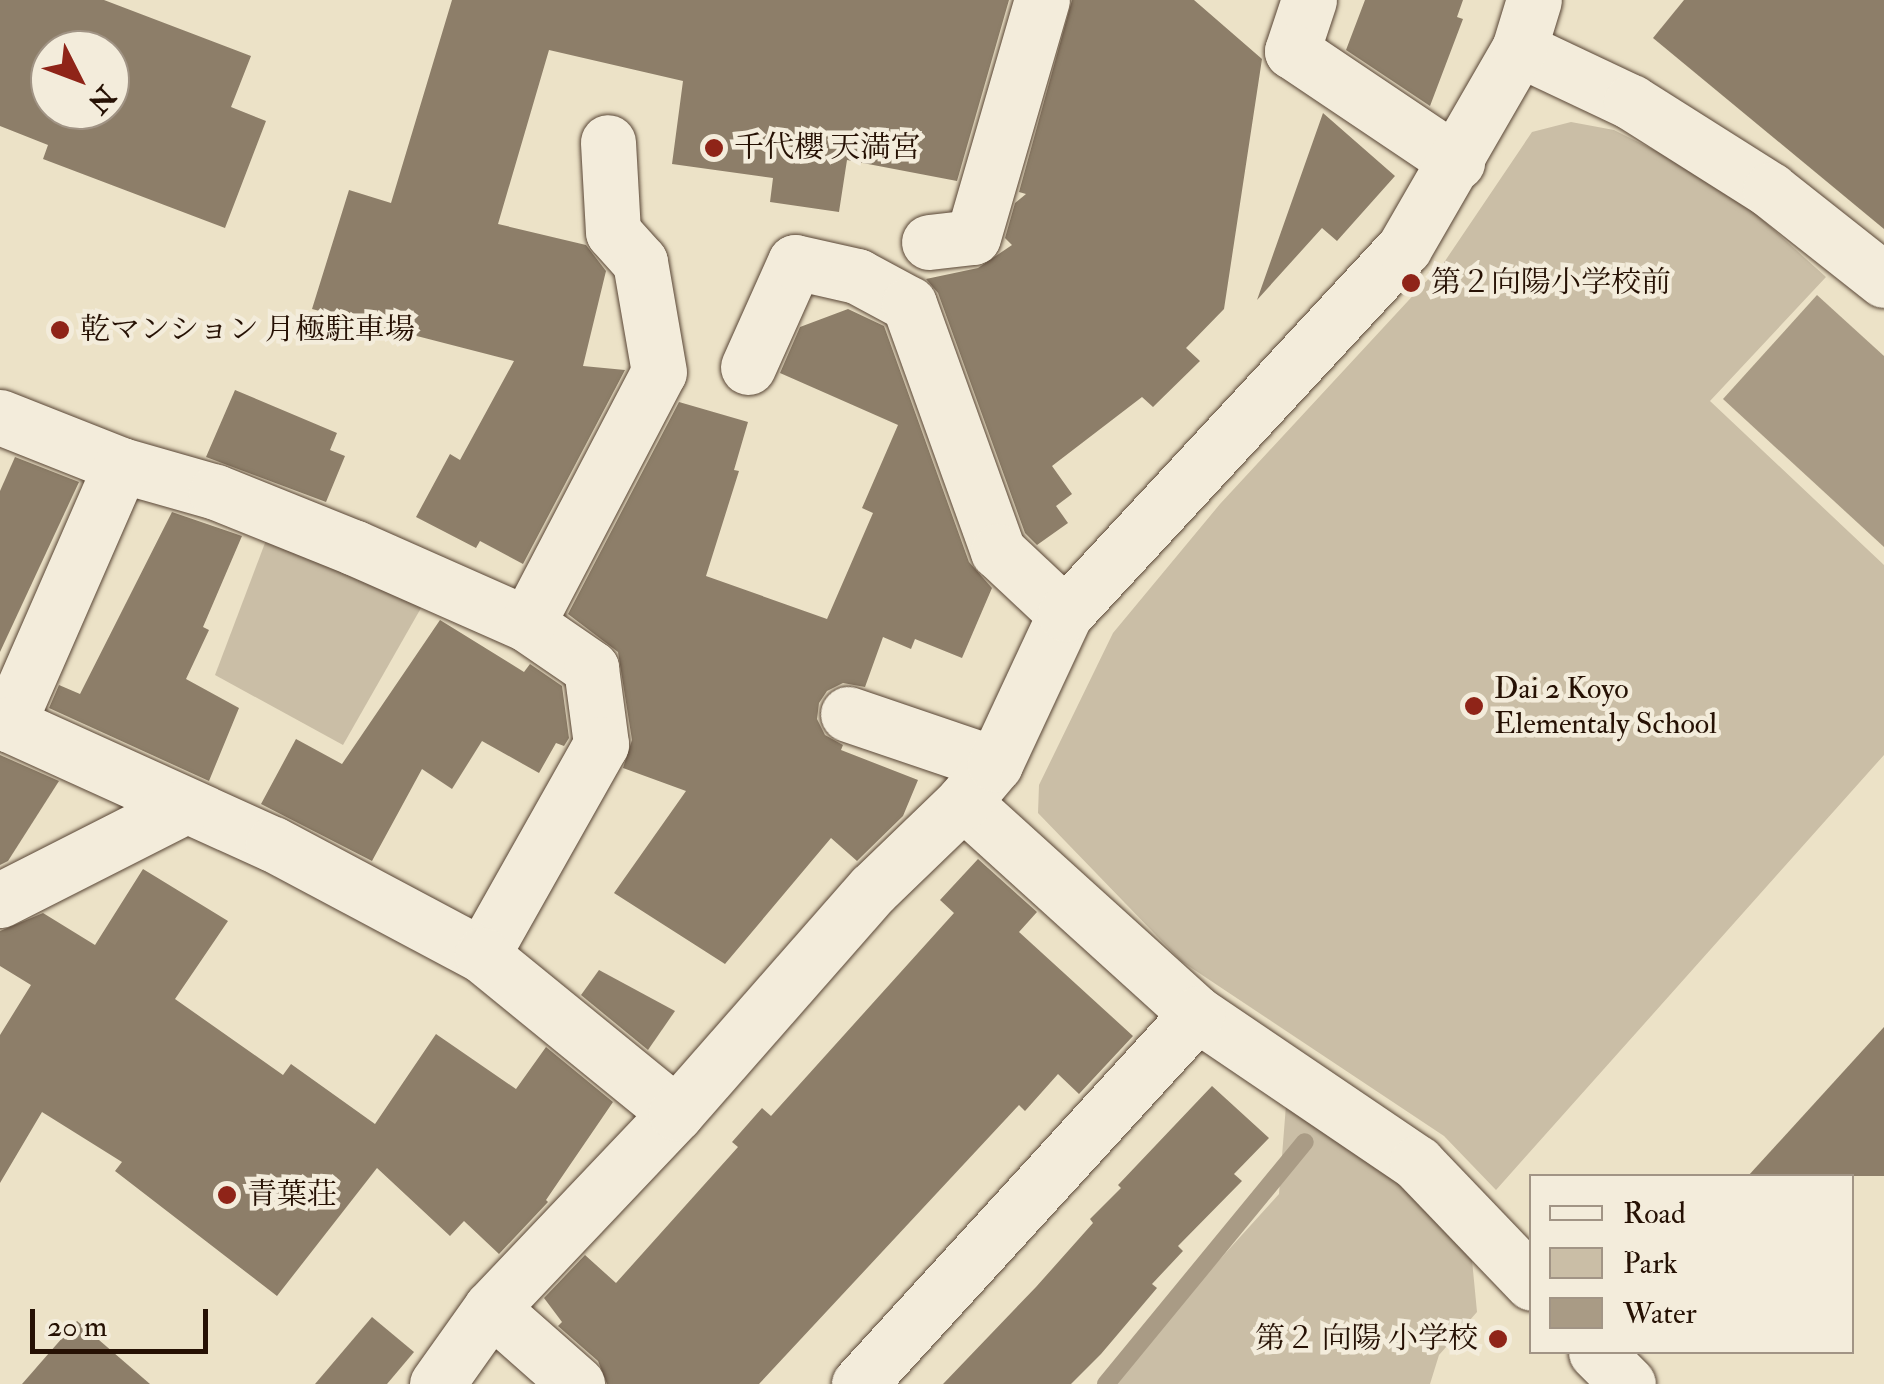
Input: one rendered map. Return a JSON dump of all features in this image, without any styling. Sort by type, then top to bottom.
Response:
[{"type":"street","points":[[929,242],[974,237],[1042,0]]},
{"type":"street","points":[[1309,0],[1292,51],[1457,162]]},
{"type":"street","points":[[437,1384],[491,1308],[676,1112],[874,889],[979,784],[1065,614],[1404,248],[1457,162],[1526,24],[1647,112],[1770,190],[1884,280]]},
{"type":"street","points":[[527,624],[659,372],[640,262],[613,232],[608,142]]},
{"type":"street","points":[[748,367],[794,262],[857,276],[910,304],[998,550],[1065,614]]},
{"type":"street","points":[[0,417],[121,466],[216,492],[527,624],[590,668],[601,744],[482,955]]},
{"type":"street","points":[[121,466],[8,724],[183,807],[273,844],[482,955],[676,1112]]},
{"type":"street","points":[[848,714],[979,784],[1197,1014],[1417,1163],[1529,1280]]},
{"type":"street","points":[[0,900],[183,807]]},
{"type":"street","points":[[860,1384],[1197,1014]]},
{"type":"street","points":[[491,1308],[577,1384]]},
{"type":"street","points":[[1598,1354],[1628,1384]]},
{"type":"green space","name":"Dai 2 Koyo Elementaly School","points":[[1571,122],[1614,130],[1724,185],[1826,277],[1710,401],[1884,565],[1884,755],[1496,1190],[1444,1136],[1181,961],[1038,813],[1039,785],[1113,633],[1220,504],[1445,261],[1532,132]]},
{"type":"green space","points":[[268,535],[425,601],[343,745],[215,675]]},
{"type":"green space","points":[[1286,1105],[1399,1179],[1470,1239],[1477,1312],[1439,1355],[1430,1384],[1107,1384],[1279,1194]]},
{"type":"water","points":[[1817,295],[1884,356],[1884,547],[1723,399]]},
{"type":"building","points":[[0,0],[104,0],[251,56],[231,107],[266,121],[225,228],[43,159],[48,145],[0,126]]},
{"type":"building","points":[[452,0],[1009,0],[957,181],[847,160],[839,212],[770,202],[773,178],[672,164],[683,81],[549,50],[498,224],[586,245],[606,271],[583,366],[625,370],[523,564],[480,541],[476,548],[416,517],[450,454],[460,460],[514,361],[312,309],[349,190],[391,203]]},
{"type":"building","points":[[1072,0],[1194,0],[1262,59],[1224,309],[1186,348],[1200,361],[1153,407],[1142,397],[1052,466],[1072,494],[1056,506],[1068,523],[1037,545],[1025,533],[938,293],[926,279],[978,268],[1012,245],[1005,238],[1015,203],[1026,194],[1019,192]]},
{"type":"building","points":[[1365,0],[1463,0],[1457,17],[1463,19],[1430,106],[1346,50]]},
{"type":"building","points":[[1684,0],[1884,0],[1884,229],[1653,38]]},
{"type":"building","points":[[1323,113],[1395,176],[1337,241],[1322,228],[1257,300]]},
{"type":"building","points":[[848,309],[884,326],[969,562],[992,588],[962,658],[915,639],[911,649],[883,637],[865,687],[843,683],[827,691],[819,703],[817,719],[825,735],[843,745],[841,750],[918,780],[903,816],[857,861],[831,838],[725,964],[614,893],[686,791],[623,768],[632,740],[618,652],[568,614],[679,402],[748,422],[734,470],[739,471],[706,576],[827,619],[873,513],[862,508],[898,425],[780,373],[800,327]]},
{"type":"building","points":[[235,390],[337,433],[330,450],[345,456],[326,502],[206,457]]},
{"type":"building","points":[[15,457],[79,482],[0,652],[0,491]]},
{"type":"building","points":[[172,512],[242,536],[203,627],[209,630],[186,679],[239,708],[209,781],[49,708],[59,685],[80,694]]},
{"type":"building","points":[[440,620],[524,672],[530,664],[562,686],[569,738],[564,746],[556,743],[539,773],[482,741],[452,789],[422,769],[372,861],[261,804],[296,739],[342,764]]},
{"type":"building","points":[[0,755],[59,781],[8,861],[0,865]]},
{"type":"building","points":[[978,859],[1037,912],[1019,932],[1133,1036],[1079,1094],[1058,1074],[1025,1111],[1019,1105],[759,1384],[607,1384],[598,1361],[558,1326],[562,1322],[544,1298],[585,1255],[616,1283],[738,1147],[732,1142],[762,1108],[771,1116],[954,913],[940,900]]},
{"type":"building","points":[[143,869],[228,921],[175,999],[283,1075],[291,1064],[375,1124],[436,1034],[516,1089],[546,1047],[613,1102],[548,1202],[499,1254],[464,1221],[450,1236],[377,1168],[277,1296],[115,1171],[122,1162],[42,1112],[0,1183],[0,1035],[31,985],[0,966],[0,931],[43,913],[95,945]]},
{"type":"building","points":[[599,970],[675,1011],[648,1050],[581,995]]},
{"type":"building","points":[[1884,1027],[1884,1176],[1750,1174]]},
{"type":"building","points":[[1212,1086],[1269,1138],[1234,1174],[1242,1181],[1178,1246],[1183,1251],[1152,1284],[1157,1288],[1101,1354],[1071,1384],[943,1384],[1036,1287],[1093,1223],[1090,1219],[1121,1188],[1118,1185]]},
{"type":"building","points":[[372,1317],[414,1352],[387,1384],[315,1384]]},
{"type":"building","points":[[77,1321],[150,1384],[22,1384]]},
{"type":"waterway","points":[[1106,1384],[1305,1142]]},
{"type":"place","name":"千代櫻 天満宮","points":[[714,148]]},
{"type":"place","name":"第２向陽小学校前","points":[[1411,283]]},
{"type":"place","name":"乾マンション 月極駐車場","points":[[60,330]]},
{"type":"place","name":"Dai 2 Koyo Elementaly School","points":[[1474,706]]},
{"type":"place","name":"青葉荘","points":[[227,1195]]},
{"type":"place","name":"第２ 向陽 小学校","points":[[1498,1339]]}]
